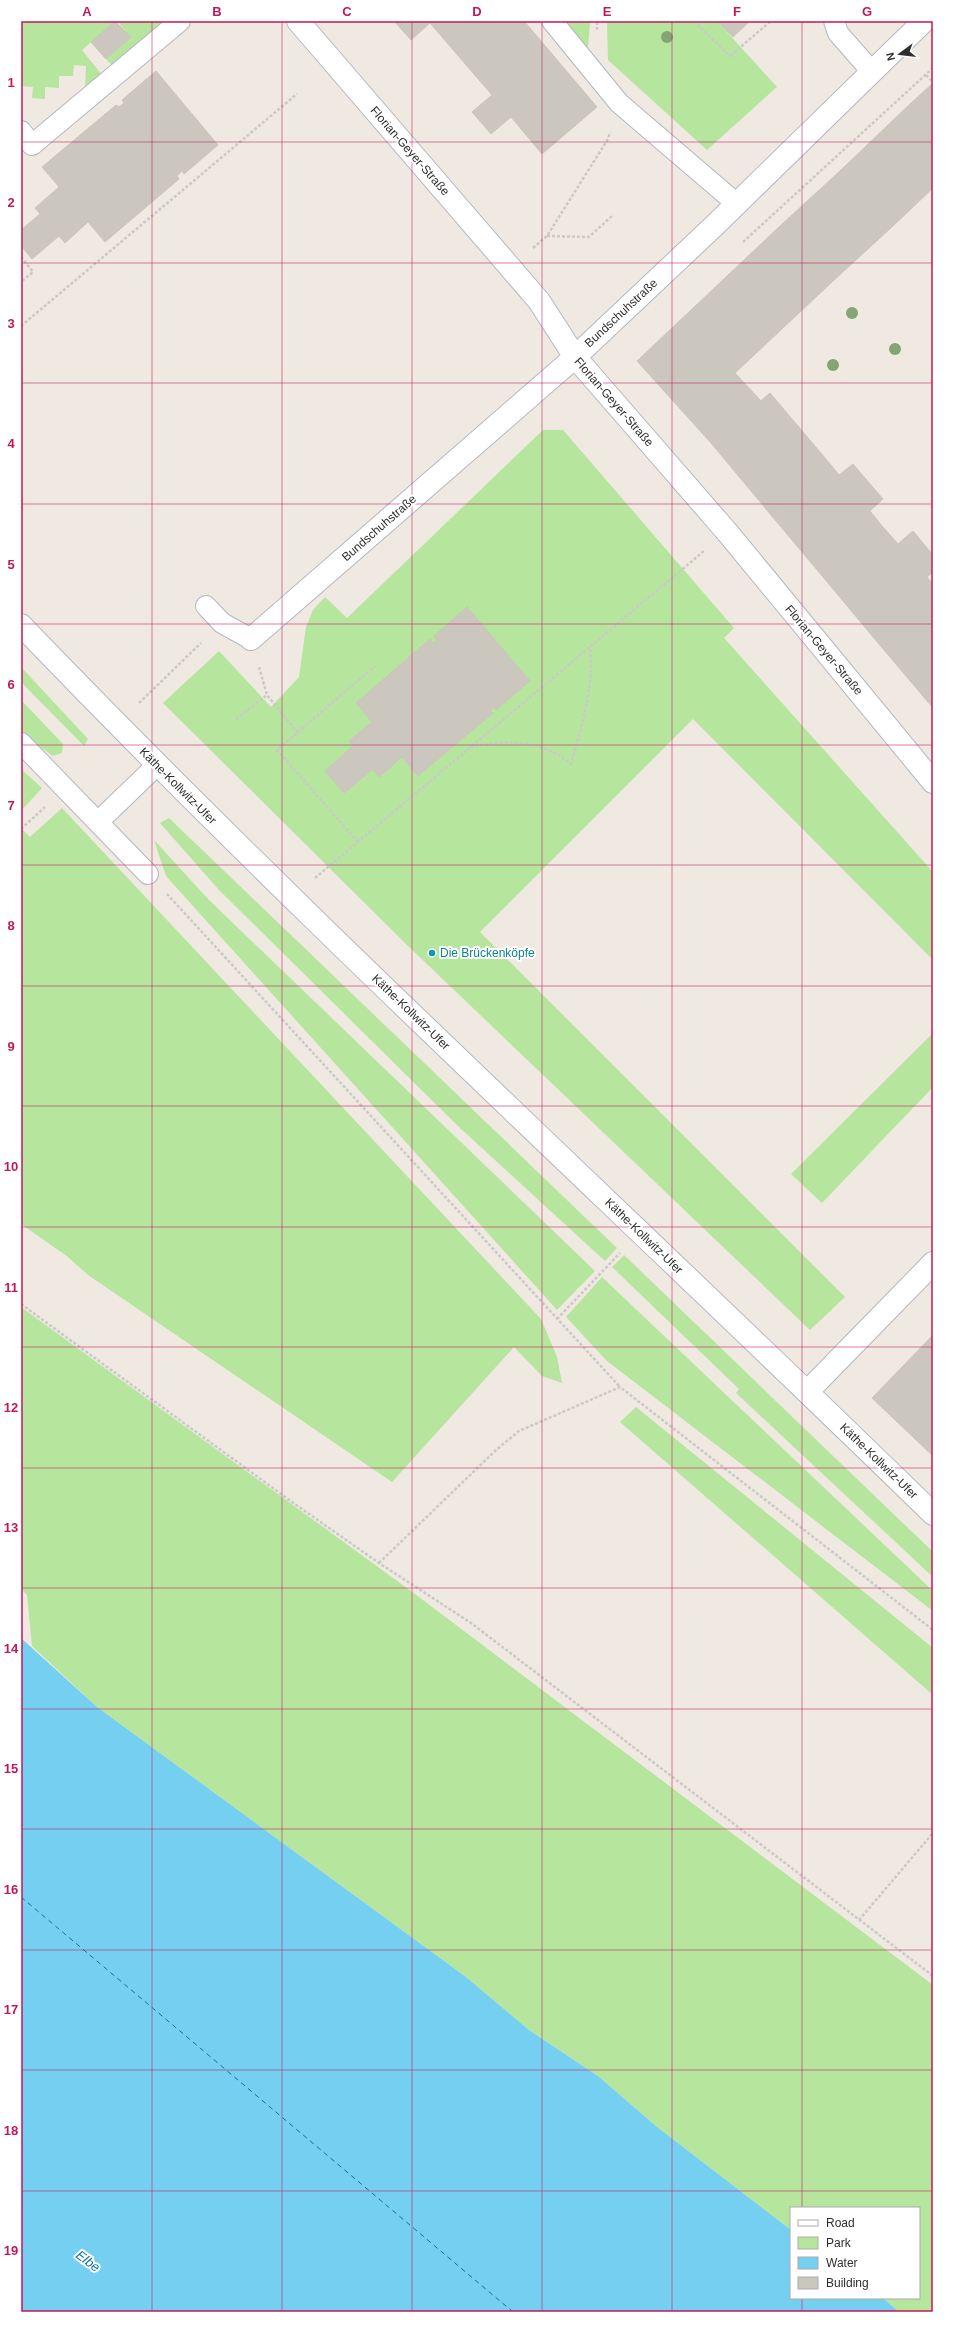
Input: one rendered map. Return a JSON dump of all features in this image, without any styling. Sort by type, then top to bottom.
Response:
[{"type":"street","name":"Florian-Geyer-Straße","points":[[298,21],[539,301],[575,357],[727,532],[933,782]]},
{"type":"street","name":"Bundschuhstraße","points":[[251,639],[575,357],[736,204],[924,21]]},
{"type":"street","name":"Käthe-Kollwitz-Ufer","points":[[21,625],[157,766],[291,897],[808,1391],[933,1514]]},
{"type":"street","points":[[808,1391],[933,1263]]},
{"type":"lane","points":[[21,131],[32,145],[180,21]]},
{"type":"lane","points":[[552,21],[619,103],[736,204]]},
{"type":"lane","points":[[834,21],[838,33],[872,72]]},
{"type":"lane","points":[[206,606],[222,623],[251,639]]},
{"type":"lane","points":[[21,743],[148,874]]},
{"type":"lane","points":[[98,822],[157,766]]},
{"type":"path","points":[[694,21],[730,56],[771,21]]},
{"type":"path","points":[[738,246],[933,68]]},
{"type":"path","points":[[926,74],[933,82]]},
{"type":"path","points":[[21,326],[297,94]]},
{"type":"path","points":[[533,248],[547,236],[608,139],[619,103]]},
{"type":"path","points":[[547,236],[589,237],[612,216]]},
{"type":"path","points":[[21,257],[33,272],[21,282]]},
{"type":"path","points":[[291,897],[727,532]]},
{"type":"path","points":[[116,724],[222,623]]},
{"type":"path","points":[[470,747],[490,744],[530,743],[553,751],[571,764],[588,699],[591,664],[590,647]]},
{"type":"path","points":[[358,842],[278,750],[375,666]]},
{"type":"path","points":[[236,719],[267,695],[298,732]]},
{"type":"path","points":[[148,874],[620,1387],[933,1630]]},
{"type":"path","points":[[557,1319],[609,1263]]},
{"type":"path","points":[[21,1304],[379,1563],[471,1623],[933,1976]]},
{"type":"path","points":[[379,1563],[496,1450],[519,1430],[620,1387]]},
{"type":"path","points":[[859,1920],[933,1833]]},
{"type":"green space","points":[[21,21],[115,21],[82,50],[101,74],[85,88],[86,66],[74,65],[73,76],[59,76],[59,88],[45,87],[45,99],[32,98],[33,87],[21,86]]},
{"type":"green space","points":[[117,21],[163,21],[112,65],[106,59],[131,37]]},
{"type":"green space","points":[[566,21],[590,21],[588,49]]},
{"type":"green space","points":[[607,21],[717,21],[777,87],[707,150],[608,60]]},
{"type":"green space","points":[[543,430],[563,430],[734,628],[724,638],[933,872],[933,960],[693,719],[480,932],[845,1297],[810,1330],[407,945],[163,703],[219,651],[271,707],[299,677],[306,627],[313,610],[325,597],[347,618]]},
{"type":"green space","points":[[21,667],[88,739],[84,746],[21,682]]},
{"type":"green space","points":[[21,700],[63,744],[62,753],[53,756],[21,733]]},
{"type":"green space","points":[[21,769],[42,788],[21,811]]},
{"type":"green space","points":[[62,808],[541,1319],[557,1357],[562,1383],[542,1376],[514,1347],[392,1482],[88,1275],[68,1257],[21,1224],[21,828],[30,837]]},
{"type":"green space","points":[[169,818],[617,1248],[605,1261],[460,1128],[219,890],[160,823]]},
{"type":"green space","points":[[154,840],[209,900],[595,1271],[557,1310],[166,876]]},
{"type":"green space","points":[[933,1033],[933,1087],[822,1203],[791,1174]]},
{"type":"green space","points":[[624,1255],[933,1552],[933,1577],[736,1393],[739,1389],[612,1267]]},
{"type":"green space","points":[[602,1277],[933,1591],[933,1611],[607,1361],[566,1317]]},
{"type":"green space","points":[[21,1307],[411,1591],[933,1985],[933,2312],[899,2312],[884,2299],[920,2299],[920,2207],[790,2207],[790,2229],[657,2127],[598,2076],[529,2030],[466,1977],[97,1707],[32,1646],[27,1595],[21,1589]]},
{"type":"green space","points":[[636,1407],[933,1648],[933,1695],[620,1422]]},
{"type":"water","name":"Elbe","points":[[21,1638],[97,1707],[466,1977],[529,2030],[598,2076],[657,2127],[790,2229],[790,2299],[884,2299],[899,2312],[21,2312]]},
{"type":"building","points":[[115,21],[131,37],[106,59],[91,42]]},
{"type":"building","points":[[394,21],[524,21],[597,107],[542,154],[511,117],[491,134],[472,112],[492,95],[430,23],[411,40]]},
{"type":"building","points":[[717,21],[750,21],[733,37]]},
{"type":"building","points":[[156,71],[218,145],[184,174],[182,171],[177,176],[179,179],[105,242],[88,222],[65,243],[59,236],[32,259],[21,246],[21,230],[40,214],[35,208],[59,187],[42,167],[116,105],[119,107],[124,103],[122,100]]},
{"type":"building","points":[[933,83],[933,129],[910,104]]},
{"type":"building","points":[[910,104],[933,129],[933,188],[893,226],[841,170]]},
{"type":"building","points":[[841,170],[893,226],[832,282],[780,226]]},
{"type":"building","points":[[780,226],[832,282],[735,373],[761,401],[711,443],[637,361]]},
{"type":"building","points":[[770,393],[831,465],[771,515],[711,443]]},
{"type":"building","points":[[853,464],[883,499],[870,511],[883,527],[823,577],[771,515],[831,465],[839,475]]},
{"type":"building","points":[[883,527],[898,544],[913,531],[933,555],[933,572],[927,577],[933,584],[933,599],[879,644],[823,577]]},
{"type":"building","points":[[933,599],[933,708],[879,644]]},
{"type":"building","points":[[467,607],[530,681],[496,710],[494,707],[490,710],[493,713],[418,776],[402,757],[379,777],[373,769],[344,793],[325,771],[353,746],[349,741],[372,722],[356,703],[430,639],[433,643],[437,640],[434,636]]},
{"type":"building","points":[[933,1335],[933,1456],[872,1398]]},
{"type":"ferry route","points":[[21,1897],[513,2312]]},
{"type":"place","name":"Die Brückenköpfe","points":[[432,953]]}]
